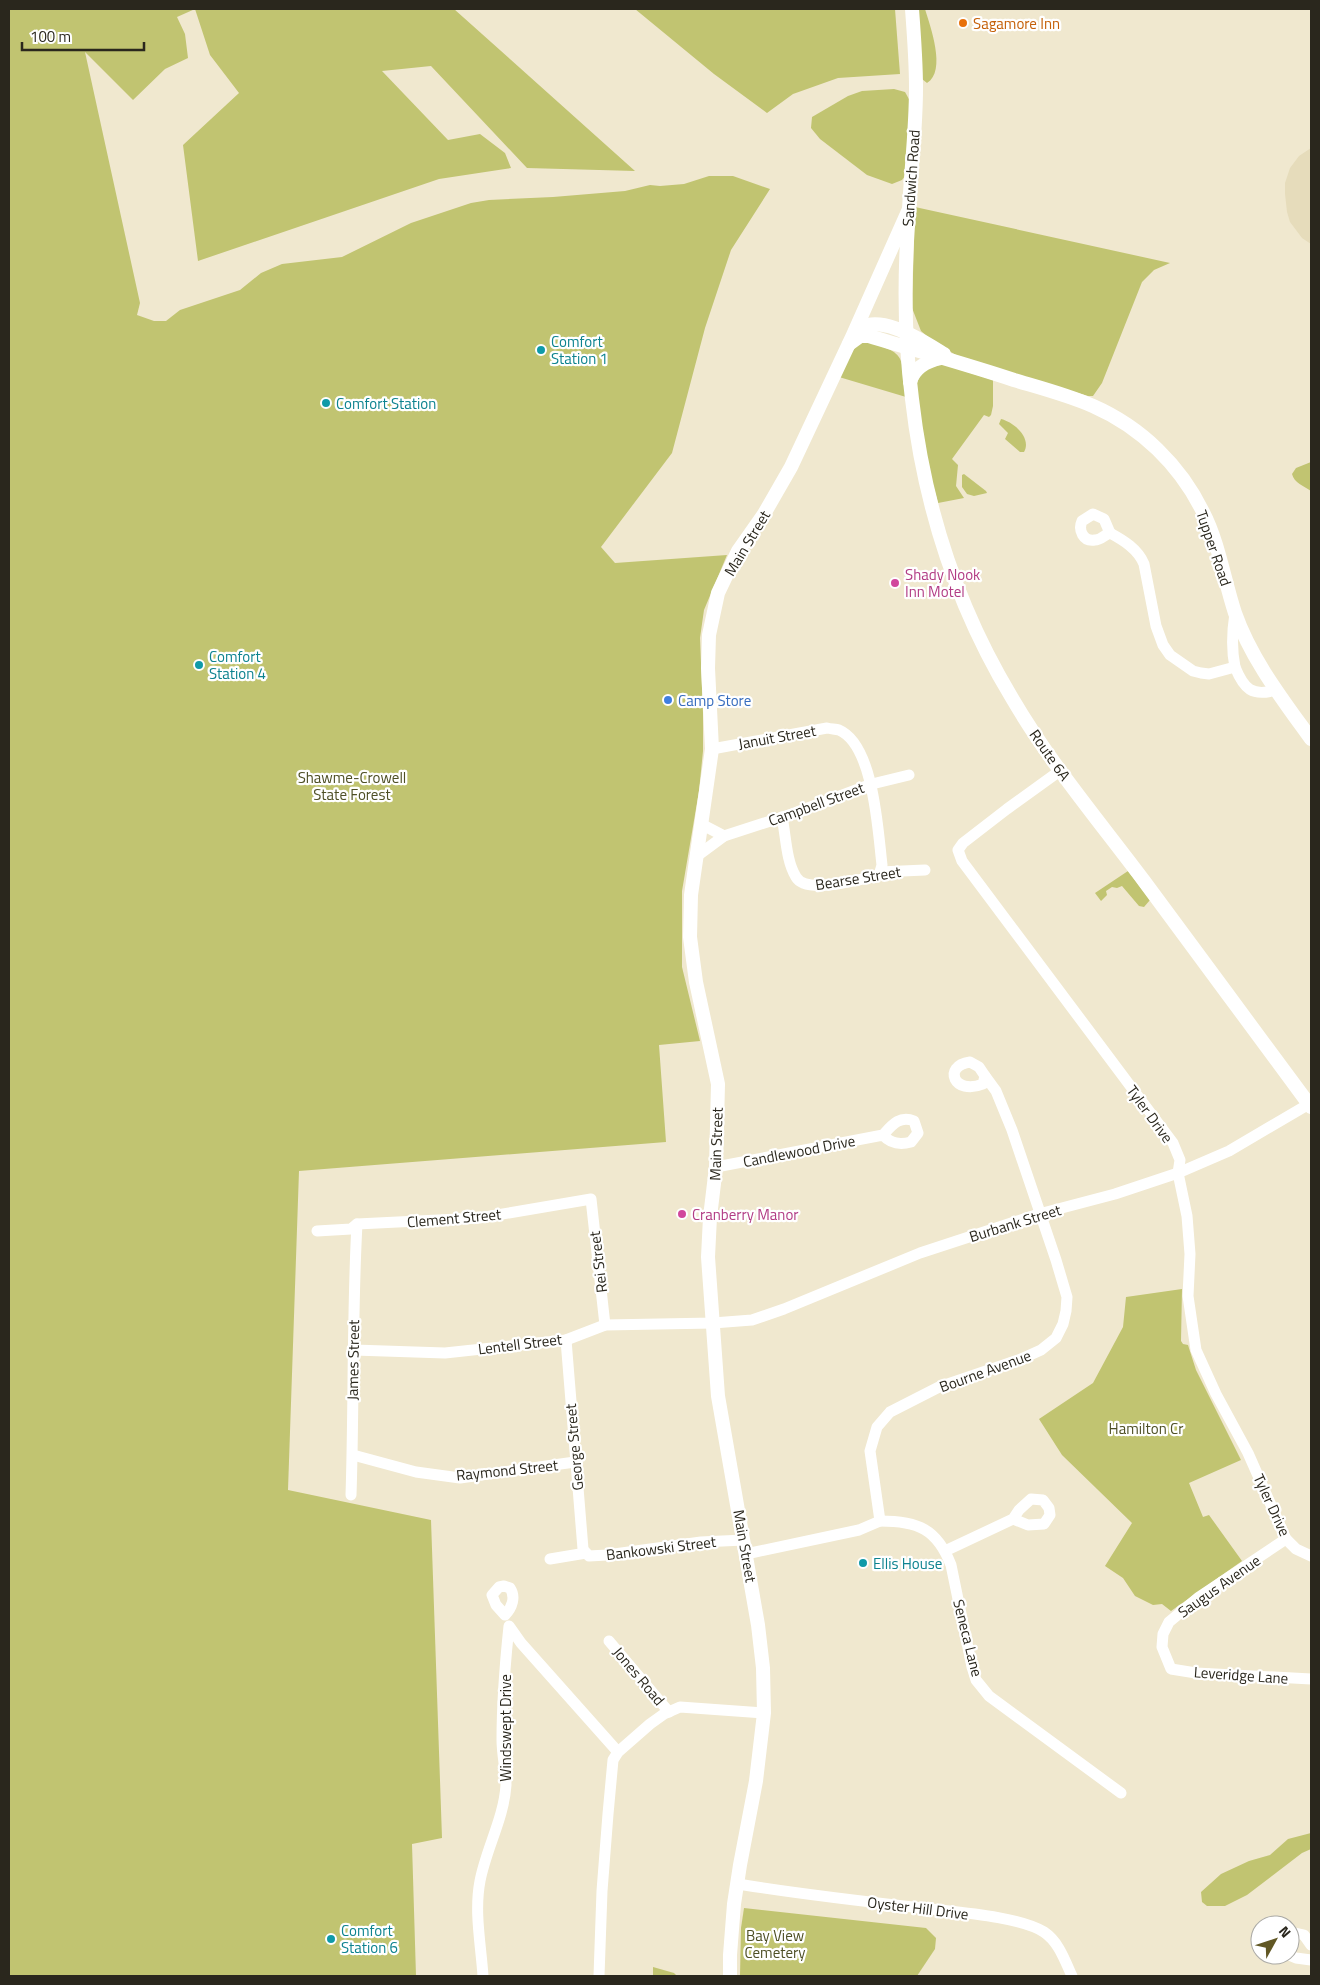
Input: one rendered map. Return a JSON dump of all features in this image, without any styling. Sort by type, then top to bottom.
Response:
[{"type":"main road","name":"Sandwich Road","points":[[907,348],[906,250],[916,89],[912,9]]},
{"type":"main road","name":"Main Street","points":[[730,1976],[730,1954],[738,1884],[756,1781],[764,1713],[763,1668],[744,1540],[718,1396],[708,1257],[716,1166],[718,1084],[691,948],[690,917],[712,749],[708,668],[709,635],[718,593],[738,551],[764,514],[791,467],[909,209]]},
{"type":"main road","points":[[851,339],[859,328],[870,324],[891,327],[907,332]]},
{"type":"main road","name":"Tupper Road","points":[[907,332],[958,362]]},
{"type":"main road","points":[[851,339],[866,335],[907,348]]},
{"type":"main road","name":"Tupper Road","points":[[907,348],[958,362],[1094,407],[1147,439],[1183,479],[1204,512],[1214,537],[1235,613],[1248,644],[1276,690],[1311,739]]},
{"type":"main road","name":"Route 6A","points":[[907,348],[916,433],[930,502],[941,542],[968,612],[1011,698],[1061,770],[1310,1106]]},
{"type":"main road","points":[[910,382],[919,368],[941,358]]},
{"type":"street","points":[[1110,533],[1131,547],[1141,557],[1156,626],[1163,645],[1170,655],[1194,671],[1201,673],[1209,674],[1235,667]]},
{"type":"street","points":[[1235,613],[1232,634],[1232,652],[1235,667],[1246,687],[1255,692],[1265,693],[1276,690]]},
{"type":"street","name":"Januit Street","points":[[712,749],[827,728],[839,730],[853,741],[872,784],[882,865],[880,872]]},
{"type":"street","name":"Tyler Drive","points":[[1061,770],[963,843],[958,850],[962,861],[1173,1143],[1180,1160],[1178,1173],[1188,1226],[1190,1254],[1188,1296],[1196,1350],[1216,1394],[1248,1454],[1286,1539],[1296,1549],[1311,1556]]},
{"type":"street","name":"Campbell Street","points":[[697,856],[724,836],[872,784],[909,775]]},
{"type":"street","name":"Bearse Street","points":[[782,817],[791,867],[796,880],[803,884],[810,886],[848,882],[877,876],[880,872],[925,870]]},
{"type":"street","points":[[701,824],[724,836]]},
{"type":"street","name":"Bourne Avenue","points":[[880,1521],[870,1451],[876,1427],[890,1412],[939,1387],[1021,1359],[1041,1350],[1056,1338],[1063,1324],[1067,1298],[1012,1130],[996,1091],[985,1076]]},
{"type":"street","name":"Burbank Street","points":[[713,1323],[752,1320],[784,1310],[920,1253],[1039,1214],[1115,1194],[1178,1173],[1229,1151],[1310,1106]]},
{"type":"street","name":"Candlewood Drive","points":[[716,1166],[883,1135]]},
{"type":"street","name":"Clement Street","points":[[318,1231],[351,1229],[356,1224],[479,1218],[591,1199]]},
{"type":"street","name":"Rei Street","points":[[591,1199],[605,1325]]},
{"type":"street","name":"James Street","points":[[351,1495],[353,1455],[353,1291],[356,1224]]},
{"type":"street","name":"Lentell Street","points":[[354,1350],[445,1353],[566,1340],[605,1325],[713,1323]]},
{"type":"street","name":"George Street","points":[[566,1340],[583,1549],[586,1553]]},
{"type":"street","name":"Raymond Street","points":[[353,1455],[416,1472],[460,1478],[575,1462]]},
{"type":"street","points":[[945,1551],[1013,1519]]},
{"type":"street","points":[[746,1554],[860,1530],[880,1521]]},
{"type":"street","name":"Seneca Lane","points":[[880,1521],[903,1521],[921,1527],[935,1536],[945,1551],[951,1565],[972,1667],[981,1688],[1005,1708],[1121,1793]]},
{"type":"street","name":"Saugus Avenue","points":[[1171,1669],[1162,1647],[1163,1634],[1170,1622],[1199,1597],[1286,1539]]},
{"type":"street","name":"Bankowski Street","points":[[550,1559],[586,1553],[589,1556],[606,1555],[701,1542],[744,1540]]},
{"type":"street","name":"Windswept Drive","points":[[482,1976],[478,1905],[480,1883],[506,1785],[502,1756],[502,1684],[507,1620],[522,1642],[618,1752]]},
{"type":"street","name":"Jones Road","points":[[609,1640],[669,1712]]},
{"type":"street","name":"Leveridge Lane","points":[[1171,1669],[1196,1673],[1311,1679]]},
{"type":"street","points":[[599,1976],[602,1891],[608,1814],[613,1760],[618,1752],[650,1724],[680,1707],[764,1713]]},
{"type":"street","name":"Oyster Hill Drive","points":[[738,1884],[793,1893],[954,1912],[1019,1922],[1043,1931],[1051,1937],[1056,1943],[1072,1976]]},
{"type":"street","points":[[1300,1934],[1304,1935],[1311,1944]]},
{"type":"shaded area","points":[[1311,148],[1311,244],[1302,238],[1290,222],[1287,212],[1285,183],[1290,168],[1299,156]]},
{"type":"green space","name":"Shawme-Crowell State Forest","points":[[9,9],[195,9],[177,17],[185,34],[188,58],[165,69],[133,100],[85,52],[140,303],[137,315],[154,321],[166,321],[180,310],[240,290],[261,273],[282,264],[342,257],[411,223],[471,203],[489,200],[625,191],[650,185],[684,184],[709,176],[733,176],[770,189],[731,250],[705,328],[672,453],[601,547],[615,563],[727,555],[704,610],[700,638],[703,751],[699,791],[682,891],[682,967],[700,1041],[659,1045],[666,1142],[299,1171],[288,1490],[431,1520],[442,1838],[412,1844],[416,1976],[9,1976]]},
{"type":"green space","points":[[195,9],[454,9],[635,171],[527,168],[431,66],[382,71],[448,140],[480,134],[505,153],[511,168],[439,179],[198,261],[183,145],[239,93],[210,55]]},
{"type":"green space","points":[[635,9],[895,9],[900,74],[838,78],[793,94],[767,113],[714,74]]},
{"type":"green space","points":[[917,9],[925,9],[935,48],[936,69],[933,77],[927,83],[922,79]]},
{"type":"green space","points":[[894,89],[905,92],[910,101],[905,176],[902,180],[892,184],[867,175],[820,139],[811,128],[812,117],[848,96],[862,91]]},
{"type":"green space","points":[[915,207],[1170,263],[1154,270],[1142,282],[1102,383],[1093,396],[1088,396],[961,358],[934,342],[921,331],[912,308]]},
{"type":"green space","points":[[863,340],[888,349],[899,357],[902,363],[906,397],[839,377],[855,344]]},
{"type":"green space","points":[[942,364],[993,380],[993,406],[991,415],[989,417],[984,415],[952,459],[958,465],[956,486],[964,498],[938,503],[929,470],[916,388],[922,374],[932,367]]},
{"type":"green space","points":[[1001,419],[1011,423],[1024,436],[1026,447],[1024,452],[1020,452],[1005,439],[1008,433],[999,424]]},
{"type":"green space","points":[[1311,462],[1311,491],[1297,482],[1292,474],[1296,468]]},
{"type":"green space","points":[[964,474],[987,493],[974,496],[967,494],[962,487],[962,475]]},
{"type":"green space","points":[[1128,871],[1150,900],[1144,907],[1139,906],[1122,886],[1112,887],[1106,891],[1107,895],[1101,901],[1095,893]]},
{"type":"green space","name":"Hamilton Cr","points":[[1182,1289],[1181,1341],[1183,1344],[1188,1345],[1196,1370],[1241,1460],[1189,1483],[1203,1517],[1209,1515],[1242,1561],[1171,1611],[1162,1604],[1153,1605],[1135,1596],[1123,1578],[1105,1566],[1132,1523],[1062,1455],[1039,1419],[1093,1383],[1123,1327],[1126,1297]]},
{"type":"green space","points":[[1311,1833],[1311,1849],[1302,1853],[1247,1895],[1225,1906],[1207,1906],[1202,1902],[1201,1892],[1221,1874],[1249,1861],[1270,1855],[1288,1839]]},
{"type":"green space","name":"Bay View Cemetery","points":[[744,1908],[926,1928],[936,1938],[935,1949],[917,1976],[740,1976],[741,1928]]},
{"type":"green space","points":[[653,1967],[674,1973],[677,1976],[653,1976]]},
{"type":"place","name":"Sagamore Inn","points":[[963,23]]},
{"type":"place","name":"Comfort Station 1","points":[[541,350]]},
{"type":"place","name":"Comfort Station","points":[[326,403]]},
{"type":"place","name":"Shady Nook Inn Motel","points":[[895,583]]},
{"type":"place","name":"Comfort Station 4","points":[[199,665]]},
{"type":"place","name":"Camp Store","points":[[668,700]]},
{"type":"place","name":"Cranberry Manor","points":[[682,1214]]},
{"type":"place","name":"Ellis House","points":[[863,1563]]},
{"type":"place","name":"Comfort Station 6","points":[[331,1939]]}]
